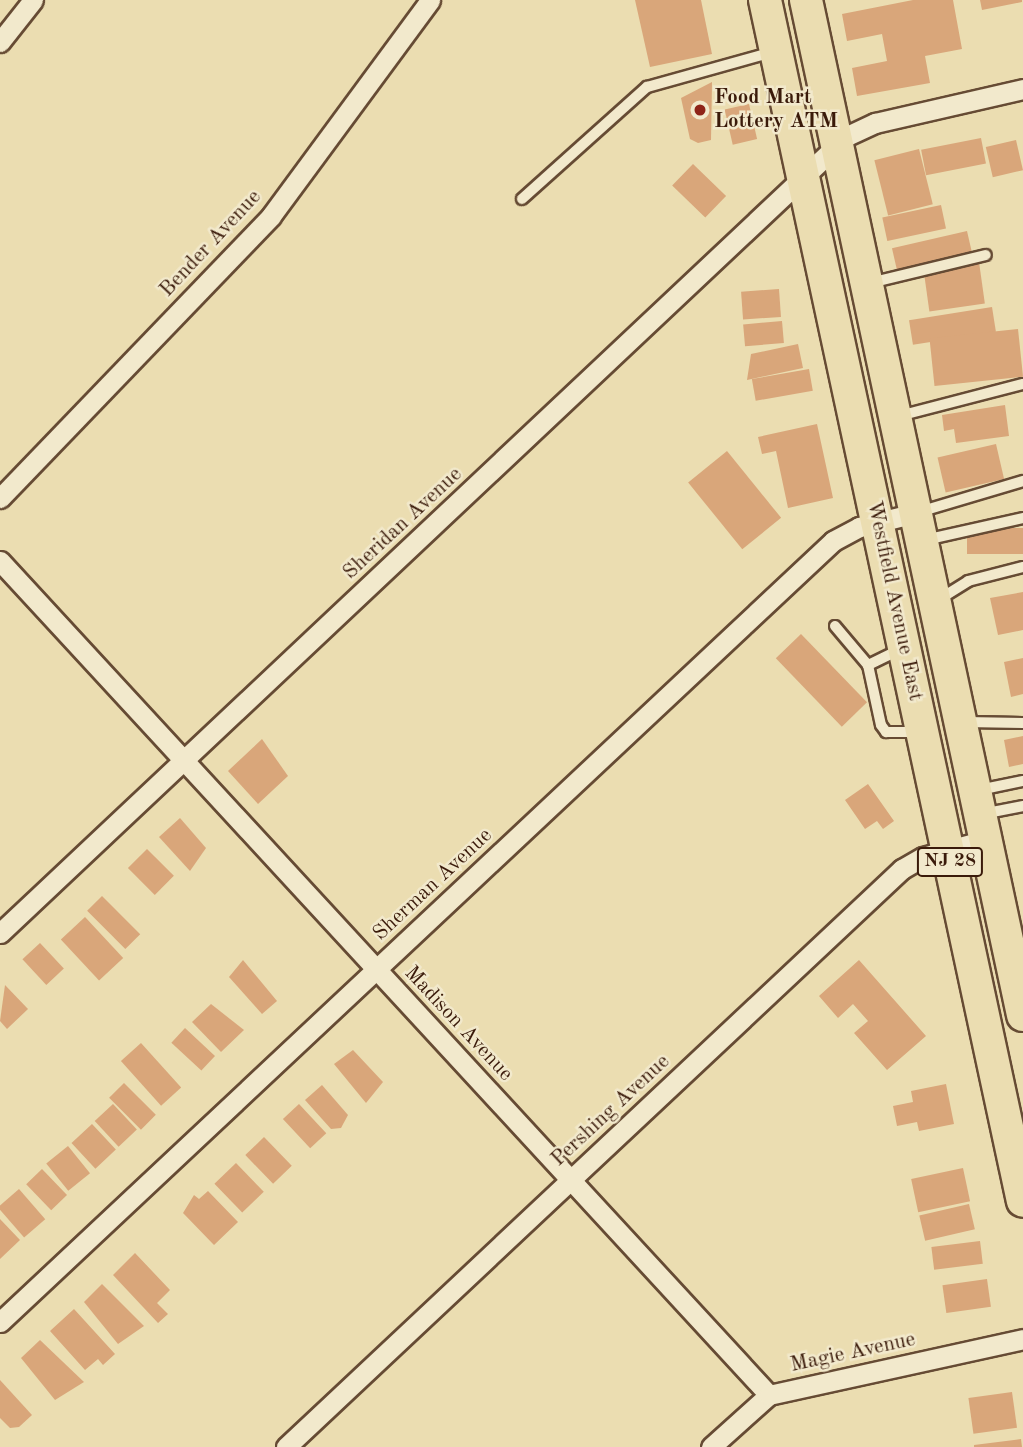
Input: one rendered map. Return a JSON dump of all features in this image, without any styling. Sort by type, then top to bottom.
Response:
[{"type":"main road","name":"Westfield Avenue East","points":[[765,0],[947,849],[1011,1087],[1023,1201]]},
{"type":"main road","name":"Westfield Avenue East","points":[[806,0],[980,815],[1017,954],[1023,1016]]},
{"type":"street","name":"Bender Avenue","points":[[0,498],[271,216],[430,0]]},
{"type":"street","points":[[0,42],[29,2]]},
{"type":"street","name":"Sheridan Avenue","points":[[0,933],[837,146],[863,126],[1023,89]]},
{"type":"street","name":"Sherman Avenue","points":[[0,1322],[834,541],[877,522],[918,527]]},
{"type":"street","name":"Madison Avenue","points":[[0,561],[769,1395]]},
{"type":"street","name":"Pershing Avenue","points":[[286,1447],[902,869],[947,849],[980,815]]},
{"type":"street","name":"Magie Avenue","points":[[711,1447],[769,1395],[1023,1339]]},
{"type":"lane","points":[[522,199],[647,87],[776,51]]},
{"type":"lane","points":[[866,284],[986,256]]},
{"type":"lane","points":[[895,417],[1023,384]]},
{"type":"lane","points":[[918,527],[1023,481]]},
{"type":"lane","points":[[918,527],[1023,518]]},
{"type":"lane","points":[[934,602],[968,581],[1023,567]]},
{"type":"lane","points":[[835,626],[868,665],[880,725],[886,732],[922,732]]},
{"type":"lane","points":[[868,665],[904,648]]},
{"type":"lane","points":[[960,720],[1003,727],[1023,723]]},
{"type":"lane","points":[[980,815],[1023,781]]},
{"type":"lane","points":[[980,815],[1023,806]]},
{"type":"building","points":[[635,0],[701,0],[712,54],[650,67]]},
{"type":"building","points":[[913,0],[953,0],[962,49],[925,56],[930,83],[857,96],[852,68],[887,61],[882,34],[847,41],[842,14]]},
{"type":"building","points":[[980,0],[1022,0],[1022,2],[982,10]]},
{"type":"building","points":[[712,82],[711,140],[698,143],[690,139],[681,98]]},
{"type":"building","points":[[749,104],[757,139],[733,145],[725,110]]},
{"type":"building","points":[[981,138],[986,164],[926,175],[921,150]]},
{"type":"building","points":[[1016,140],[1023,170],[993,177],[986,147]]},
{"type":"building","points":[[919,149],[933,204],[888,215],[874,160]]},
{"type":"building","points":[[693,164],[726,196],[705,218],[672,186]]},
{"type":"building","points":[[941,205],[946,228],[887,241],[882,217]]},
{"type":"building","points":[[967,231],[972,252],[897,270],[892,248]]},
{"type":"building","points":[[979,262],[985,304],[929,311],[924,270]]},
{"type":"building","points":[[779,289],[781,317],[743,320],[741,292]]},
{"type":"building","points":[[992,307],[996,332],[913,345],[909,320]]},
{"type":"building","points":[[782,321],[784,343],[745,346],[743,324]]},
{"type":"building","points":[[1018,329],[1023,377],[935,386],[929,338]]},
{"type":"building","points":[[798,344],[803,368],[747,380],[751,354]]},
{"type":"building","points":[[809,369],[813,391],[756,401],[752,379]]},
{"type":"building","points":[[1005,405],[1009,436],[956,443],[954,429],[944,431],[942,415]]},
{"type":"building","points":[[817,424],[833,498],[788,508],[776,451],[762,454],[758,437]]},
{"type":"building","points":[[996,444],[1004,479],[946,493],[938,457]]},
{"type":"building","points":[[727,451],[781,518],[742,549],[688,482]]},
{"type":"building","points":[[967,528],[1023,528],[1023,554],[967,554]]},
{"type":"building","points":[[1023,592],[1023,630],[998,635],[990,598]]},
{"type":"building","points":[[801,634],[867,702],[842,727],[776,658]]},
{"type":"building","points":[[1023,658],[1023,694],[1011,697],[1004,662]]},
{"type":"building","points":[[1023,736],[1023,764],[1009,767],[1004,740]]},
{"type":"building","points":[[262,739],[288,776],[258,804],[228,771]]},
{"type":"building","points":[[868,784],[894,821],[883,829],[877,821],[865,829],[845,800]]},
{"type":"building","points":[[180,818],[206,848],[190,871],[159,837]]},
{"type":"building","points":[[147,849],[174,876],[155,895],[128,868]]},
{"type":"building","points":[[102,896],[140,934],[125,949],[87,911]]},
{"type":"building","points":[[85,917],[123,958],[99,980],[61,940]]},
{"type":"building","points":[[40,943],[64,969],[46,985],[22,959]]},
{"type":"building","points":[[243,960],[277,1001],[262,1014],[229,977]]},
{"type":"building","points":[[859,960],[926,1036],[887,1070],[854,1033],[868,1021],[853,1004],[838,1018],[819,996]]},
{"type":"building","points":[[5,985],[28,1009],[7,1029],[0,1021]]},
{"type":"building","points":[[211,1004],[244,1030],[221,1052],[192,1022]]},
{"type":"building","points":[[185,1028],[215,1056],[201,1071],[171,1043]]},
{"type":"building","points":[[141,1043],[181,1088],[161,1106],[121,1061]]},
{"type":"building","points":[[353,1050],[383,1082],[366,1103],[334,1064]]},
{"type":"building","points":[[124,1083],[156,1115],[141,1130],[109,1098]]},
{"type":"building","points":[[946,1084],[954,1124],[919,1131],[917,1122],[897,1126],[893,1106],[913,1102],[911,1091]]},
{"type":"building","points":[[322,1085],[348,1115],[341,1128],[331,1129],[305,1100]]},
{"type":"building","points":[[113,1104],[137,1130],[119,1147],[95,1121]]},
{"type":"building","points":[[299,1104],[326,1133],[310,1148],[283,1119]]},
{"type":"building","points":[[92,1124],[116,1150],[95,1169],[72,1143]]},
{"type":"building","points":[[264,1137],[292,1166],[273,1184],[245,1155]]},
{"type":"building","points":[[68,1146],[90,1173],[68,1191],[46,1164]]},
{"type":"building","points":[[236,1163],[264,1192],[242,1213],[214,1184]]},
{"type":"building","points":[[963,1168],[970,1201],[918,1212],[911,1179]]},
{"type":"building","points":[[42,1169],[67,1195],[51,1210],[26,1184]]},
{"type":"building","points":[[19,1189],[45,1219],[24,1238],[0,1210],[0,1206]]},
{"type":"building","points":[[208,1191],[238,1222],[214,1245],[183,1213],[194,1195],[199,1199]]},
{"type":"building","points":[[969,1204],[975,1229],[925,1241],[919,1215]]},
{"type":"building","points":[[0,1219],[20,1240],[0,1259]]},
{"type":"building","points":[[980,1241],[983,1264],[934,1270],[931,1247]]},
{"type":"building","points":[[135,1253],[170,1290],[157,1303],[168,1314],[158,1323],[113,1275]]},
{"type":"building","points":[[987,1279],[991,1307],[946,1313],[942,1285]]},
{"type":"building","points":[[102,1284],[144,1326],[118,1344],[84,1302]]},
{"type":"building","points":[[74,1309],[115,1354],[103,1365],[98,1359],[85,1370],[50,1331]]},
{"type":"building","points":[[40,1340],[84,1382],[55,1400],[21,1358]]},
{"type":"building","points":[[0,1380],[32,1415],[19,1427],[10,1428],[0,1418]]},
{"type":"building","points":[[1012,1392],[1017,1428],[973,1434],[968,1398]]},
{"type":"building","points":[[1021,1439],[1022,1447],[974,1447],[974,1445]]},
{"type":"place","name":"Food Mart Lottery ATM","points":[[700,110]]}]
